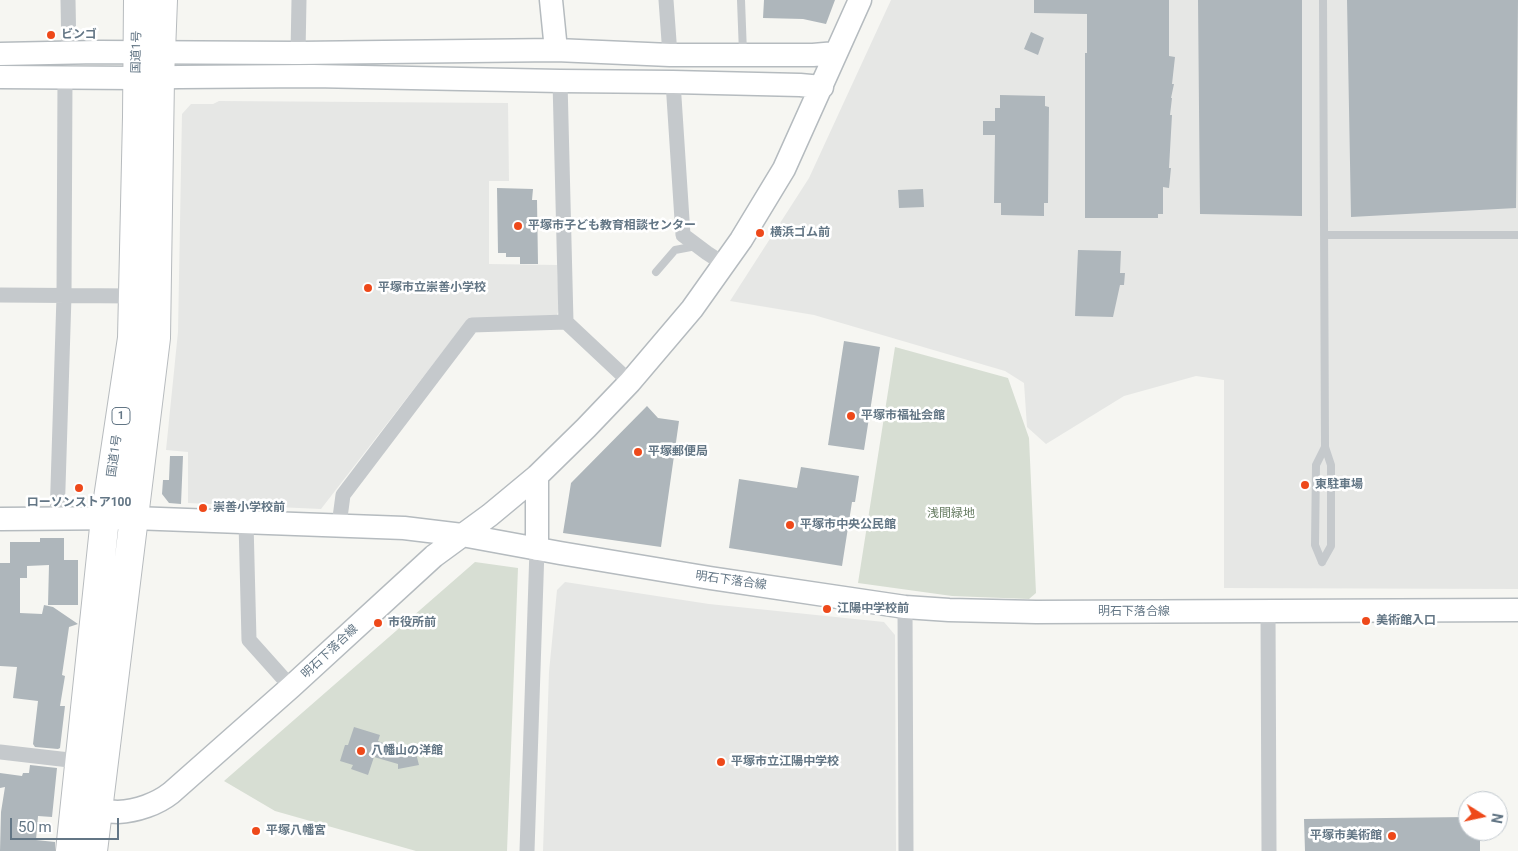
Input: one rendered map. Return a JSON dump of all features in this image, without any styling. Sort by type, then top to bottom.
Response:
[{"type":"highway","name":"国道1号","points":[[93,851],[156,338],[149,65],[138,0]]},
{"type":"highway","name":"国道1号","points":[[70,851],[105,518],[132,338],[137,117],[164,0]]},
{"type":"highway","points":[[78,761],[88,758],[94,751],[98,720],[111,696]]},
{"type":"street","points":[[68,0],[68,53]]},
{"type":"street","points":[[298,54],[299,0]]},
{"type":"street","points":[[551,0],[556,50]]},
{"type":"street","points":[[666,0],[670,55]]},
{"type":"street","points":[[0,519],[133,518],[404,528],[462,534],[490,515],[537,476],[630,382],[692,309],[741,240],[784,169],[860,0]]},
{"type":"street","points":[[0,77],[65,78],[149,65],[298,54],[556,50],[670,55],[813,55],[836,53]]},
{"type":"street","points":[[0,54],[68,53],[149,65],[313,76],[673,82],[822,87]]},
{"type":"street","points":[[57,519],[64,296],[65,78]]},
{"type":"street","points":[[560,81],[566,322]]},
{"type":"street","points":[[673,82],[683,235],[724,264]]},
{"type":"street","points":[[0,295],[134,296]]},
{"type":"street","points":[[339,525],[343,495],[472,325],[566,322],[630,382]]},
{"type":"street","points":[[527,851],[534,670],[537,476]]},
{"type":"street","points":[[246,522],[249,640],[292,687]]},
{"type":"street","name":"明石下落合線","points":[[97,811],[120,812],[136,810],[162,800],[292,687],[434,556],[462,534],[536,549],[710,578],[905,607],[1036,612],[1518,610]]},
{"type":"street","points":[[905,607],[906,851]]},
{"type":"street","points":[[1268,611],[1269,851]]},
{"type":"street","points":[[0,752],[78,761]]},
{"type":"street","points":[[81,851],[86,817],[90,812],[97,811]]},
{"type":"lane","points":[[741,0],[744,55]]},
{"type":"lane","points":[[1323,0],[1325,447],[1331,465],[1331,546],[1322,562],[1315,545],[1316,465],[1325,447]]},
{"type":"lane","points":[[1324,235],[1518,235]]},
{"type":"lane","points":[[656,272],[676,250],[698,246]]},
{"type":"shaded area","points":[[891,0],[1518,0],[1518,589],[1224,588],[1224,380],[1196,376],[1124,396],[1046,444],[1027,427],[1024,383],[1005,371],[814,315],[730,301],[809,178]]},
{"type":"shaded area","name":"平塚市立崇善小学校","points":[[219,101],[508,103],[509,181],[489,181],[489,264],[557,265],[559,310],[556,317],[468,319],[321,509],[188,503],[188,452],[166,450],[178,332],[182,114],[191,104],[213,104]]},
{"type":"shaded area","name":"平塚市立江陽中学校","points":[[565,582],[709,604],[884,622],[895,635],[896,851],[543,851],[549,672],[557,590]]},
{"type":"green space","name":"浅間緑地","points":[[895,347],[1008,378],[1029,438],[1036,593],[1029,599],[952,596],[858,583]]},
{"type":"green space","points":[[475,562],[518,568],[507,851],[416,851],[275,811],[224,781]]},
{"type":"building","points":[[764,0],[835,0],[826,24],[803,19],[763,18]]},
{"type":"building","points":[[1034,0],[1169,0],[1169,56],[1175,57],[1170,115],[1172,115],[1169,168],[1171,168],[1169,188],[1163,187],[1163,214],[1158,214],[1158,218],[1085,218],[1085,53],[1087,53],[1087,14],[1034,13]]},
{"type":"building","points":[[1198,0],[1302,0],[1302,216],[1200,214]]},
{"type":"building","points":[[1347,0],[1518,0],[1516,208],[1351,217]]},
{"type":"building","points":[[1031,32],[1044,38],[1038,55],[1024,49]]},
{"type":"building","points":[[1000,95],[1045,96],[1045,106],[1049,107],[1048,203],[1044,203],[1044,216],[1001,215],[1001,203],[994,203],[995,135],[983,135],[983,121],[995,121],[995,108],[1000,108]]},
{"type":"building","name":"平塚市子ども教育相談センター","points":[[497,188],[533,189],[532,200],[537,200],[538,264],[520,264],[520,257],[506,257],[506,253],[498,253]]},
{"type":"building","points":[[923,189],[924,207],[899,208],[898,190]]},
{"type":"building","points":[[1078,250],[1121,251],[1120,273],[1125,273],[1124,285],[1120,285],[1113,317],[1075,316]]},
{"type":"building","name":"平塚市福祉会館","points":[[844,341],[880,347],[864,450],[828,445]]},
{"type":"building","name":"平塚郵便局","points":[[647,406],[658,418],[679,421],[661,547],[563,533],[571,483]]},
{"type":"building","points":[[170,456],[183,456],[181,504],[169,503],[162,494],[163,480],[169,480]]},
{"type":"building","name":"平塚市中央公民館","points":[[801,467],[859,476],[855,502],[852,502],[842,566],[729,548],[739,479],[797,488]]},
{"type":"building","points":[[40,538],[64,538],[64,560],[78,560],[78,605],[48,605],[49,565],[27,566],[27,578],[20,578],[20,613],[42,614],[44,605],[53,607],[78,624],[69,627],[62,675],[65,676],[60,706],[65,706],[60,748],[58,749],[35,747],[33,744],[38,701],[13,698],[17,667],[0,666],[0,563],[10,563],[10,542],[40,542]]},
{"type":"building","name":"八幡山の洋館","points":[[354,727],[380,735],[378,741],[383,743],[380,753],[414,746],[419,765],[398,769],[398,764],[374,757],[368,775],[351,769],[353,765],[340,761]]},
{"type":"building","points":[[30,765],[57,768],[52,817],[38,816],[36,840],[55,842],[55,851],[0,851],[1,812],[5,787],[0,788],[0,773],[22,776],[23,773],[29,773]]},
{"type":"building","name":"平塚市美術館","points":[[1458,817],[1458,841],[1480,841],[1480,851],[1305,851],[1304,819]]},
{"type":"place","name":"ビンゴ","points":[[51,35]]},
{"type":"place","name":"平塚市子ども教育相談センター","points":[[518,226]]},
{"type":"place","name":"横浜ゴム前","points":[[760,233]]},
{"type":"place","name":"平塚市立崇善小学校","points":[[368,288]]},
{"type":"place","name":"平塚市福祉会館","points":[[851,416]]},
{"type":"place","name":"平塚郵便局","points":[[638,452]]},
{"type":"place","name":"東駐車場","points":[[1305,485]]},
{"type":"place","name":"ローソンストア100","points":[[79,488]]},
{"type":"place","name":"崇善小学校前","points":[[203,508]]},
{"type":"place","name":"平塚市中央公民館","points":[[790,525]]},
{"type":"place","name":"江陽中学校前","points":[[827,609]]},
{"type":"place","name":"美術館入口","points":[[1366,621]]},
{"type":"place","name":"市役所前","points":[[378,623]]},
{"type":"place","name":"八幡山の洋館","points":[[361,751]]},
{"type":"place","name":"平塚市立江陽中学校","points":[[721,762]]},
{"type":"place","name":"平塚八幡宮","points":[[256,831]]},
{"type":"place","name":"平塚市美術館","points":[[1392,836]]}]
